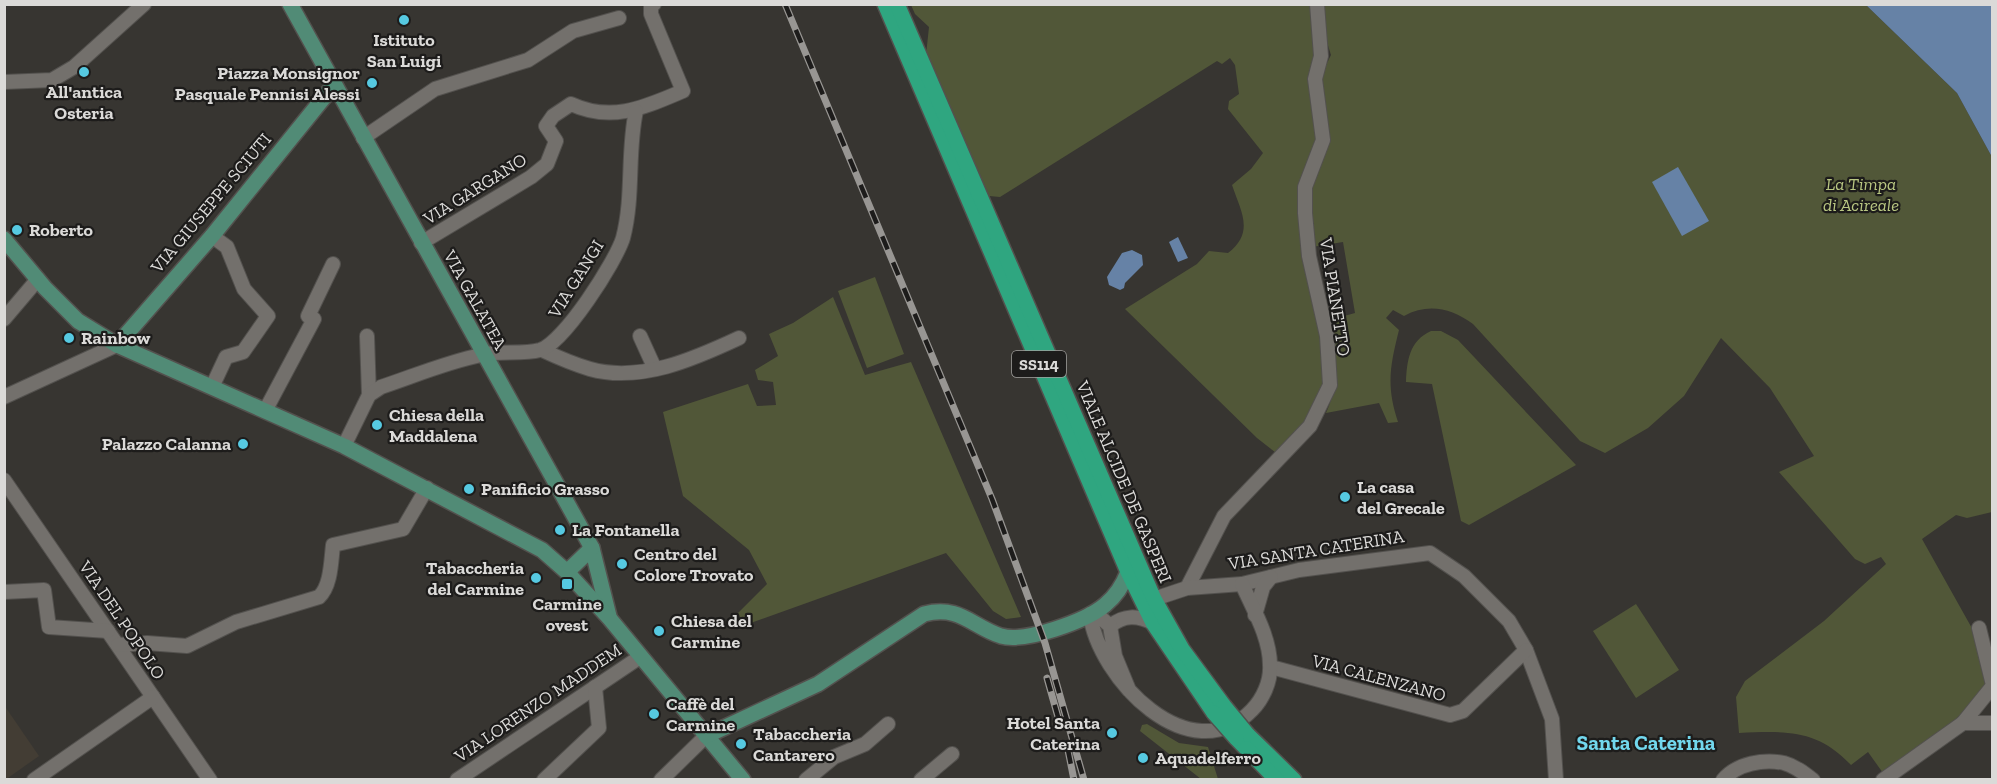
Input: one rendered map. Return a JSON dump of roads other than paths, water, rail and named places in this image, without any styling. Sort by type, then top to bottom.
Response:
[{"type":"main road","name":"VIALE ALCIDE DE GASPERI","points":[[885,4],[1128,572],[1153,623],[1276,780]]},
{"type":"main road","name":"VIALE ALCIDE DE GASPERI","points":[[897,4],[1154,599],[1219,709]]},
{"type":"main road","name":"VIALE ALCIDE DE GASPERI","points":[[1241,736],[1294,780]]},
{"type":"street","points":[[4,82],[52,80],[74,67],[144,4]]},
{"type":"street","name":"VIA GALATEA","points":[[290,4],[592,548],[610,619]]},
{"type":"street","points":[[636,111],[683,91],[651,14],[651,6],[654,4]]},
{"type":"street","name":"VIA PIANETTO","points":[[1187,588],[1224,516],[1310,426],[1330,385],[1326,336],[1309,256],[1305,213],[1305,187],[1323,140],[1315,79],[1321,56],[1317,4]]},
{"type":"street","points":[[363,138],[435,89],[528,60],[573,31],[619,18]]},
{"type":"street","name":"VIA GIUSEPPE SCIUTI","points":[[117,345],[212,236],[334,86]]},
{"type":"street","name":"VIA GARGANO","points":[[421,243],[531,177],[547,164],[556,141],[546,126],[553,116],[571,104],[589,112],[636,111]]},
{"type":"street","name":"VIA GANGI","points":[[542,350],[562,334],[586,303],[623,239],[631,178],[630,136],[636,111]]},
{"type":"street","points":[[212,236],[227,247],[244,289],[268,316],[243,352],[226,357],[212,387]]},
{"type":"street","points":[[4,239],[78,321],[117,345],[344,446],[428,488],[542,550],[567,572],[610,619],[743,780]]},
{"type":"street","points":[[265,411],[314,320],[308,316],[333,264]]},
{"type":"street","points":[[4,319],[38,279]]},
{"type":"street","points":[[344,446],[369,395],[368,336]]},
{"type":"street","points":[[640,336],[655,369]]},
{"type":"street","points":[[369,395],[381,387],[483,354],[542,350],[592,370],[655,369],[688,361],[738,338]]},
{"type":"street","points":[[4,397],[117,345]]},
{"type":"street","name":"VIA DEL POPOLO","points":[[4,480],[210,780]]},
{"type":"street","points":[[118,645],[147,643],[187,646],[236,622],[319,597],[324,592],[331,568],[333,546],[403,530],[428,488]]},
{"type":"street","points":[[567,572],[592,548]]},
{"type":"street","name":"VIA SANTA CATERINA","points":[[1154,599],[1187,588],[1242,584],[1400,555],[1430,553],[1464,576],[1509,621],[1526,650],[1552,719],[1556,780]]},
{"type":"street","points":[[661,780],[706,736],[818,684],[924,614],[936,611],[954,612],[996,634],[1017,638],[1070,623],[1105,606],[1117,593],[1128,572]]},
{"type":"street","points":[[1255,615],[1263,587],[1271,577]]},
{"type":"street","points":[[1090,614],[1092,632],[1108,666],[1129,690],[1169,722],[1188,730],[1213,731],[1233,725],[1260,702],[1270,667],[1269,651],[1242,584]]},
{"type":"street","points":[[4,592],[44,590],[49,627],[108,631]]},
{"type":"street","points":[[1090,614],[1110,626],[1115,656],[1129,690]]},
{"type":"street","points":[[1110,626],[1118,620],[1133,616],[1153,623]]},
{"type":"street","points":[[1979,628],[1992,681]]},
{"type":"street","name":"VIA CALENZANO","points":[[1270,667],[1450,715],[1463,711],[1526,650]]},
{"type":"street","name":"VIA LORENZO MADDEM","points":[[457,780],[640,657]]},
{"type":"street","points":[[544,780],[599,728],[599,701],[595,687]]},
{"type":"street","points":[[1883,780],[1963,723],[1992,687]]},
{"type":"street","points":[[34,780],[153,697]]},
{"type":"street","points":[[1963,723],[1992,723]]},
{"type":"street","points":[[806,780],[834,757],[865,744],[888,724]]},
{"type":"street","points":[[921,780],[952,754]]},
{"type":"street","points":[[1723,780],[1737,766],[1785,763],[1813,780]]},
{"type":"water","points":[[1866,5],[1992,5],[1992,157],[1957,93]]},
{"type":"water","points":[[1678,167],[1709,221],[1682,236],[1652,182]]},
{"type":"water","points":[[1178,237],[1188,258],[1178,262],[1169,242]]},
{"type":"water","points":[[1132,250],[1142,255],[1143,265],[1125,283],[1124,288],[1120,290],[1109,285],[1107,277],[1122,253]]},
{"type":"railway","points":[[785,4],[992,499],[1045,643],[1084,780]]},
{"type":"railway","points":[[1047,678],[1060,724]]},
{"type":"railway","points":[[1068,750],[1074,780]]},
{"type":"place","name":"Istituto San Luigi","points":[[404,20]]},
{"type":"place","name":"All'antica Osteria","points":[[84,72]]},
{"type":"place","name":"Piazza Monsignor Pasquale Pennisi Alessi","points":[[372,83]]},
{"type":"place","name":"Roberto","points":[[17,230]]},
{"type":"place","name":"Rainbow","points":[[69,338]]},
{"type":"place","name":"Chiesa della Maddalena","points":[[377,425]]},
{"type":"place","name":"Palazzo Calanna","points":[[243,444]]},
{"type":"place","name":"Panificio Grasso","points":[[469,489]]},
{"type":"place","name":"La casa del Grecale","points":[[1345,497]]},
{"type":"place","name":"La Fontanella","points":[[560,530]]},
{"type":"place","name":"Centro del Colore Trovato","points":[[622,564]]},
{"type":"place","name":"Tabaccheria del Carmine","points":[[536,578]]},
{"type":"place","name":"Carmine ovest","points":[[567,584]]},
{"type":"place","name":"Chiesa del Carmine","points":[[659,631]]},
{"type":"place","name":"Caffè del Carmine","points":[[654,714]]},
{"type":"place","name":"Hotel Santa Caterina","points":[[1112,733]]},
{"type":"place","name":"Tabaccheria Cantarero","points":[[741,744]]},
{"type":"place","name":"Aquadelferro","points":[[1143,758]]},
{"type":"district","name":"Santa Caterina","points":[[1646,742]]},
{"type":"park label","name":"La Timpa di Acireale","points":[[1861,194]]}]
